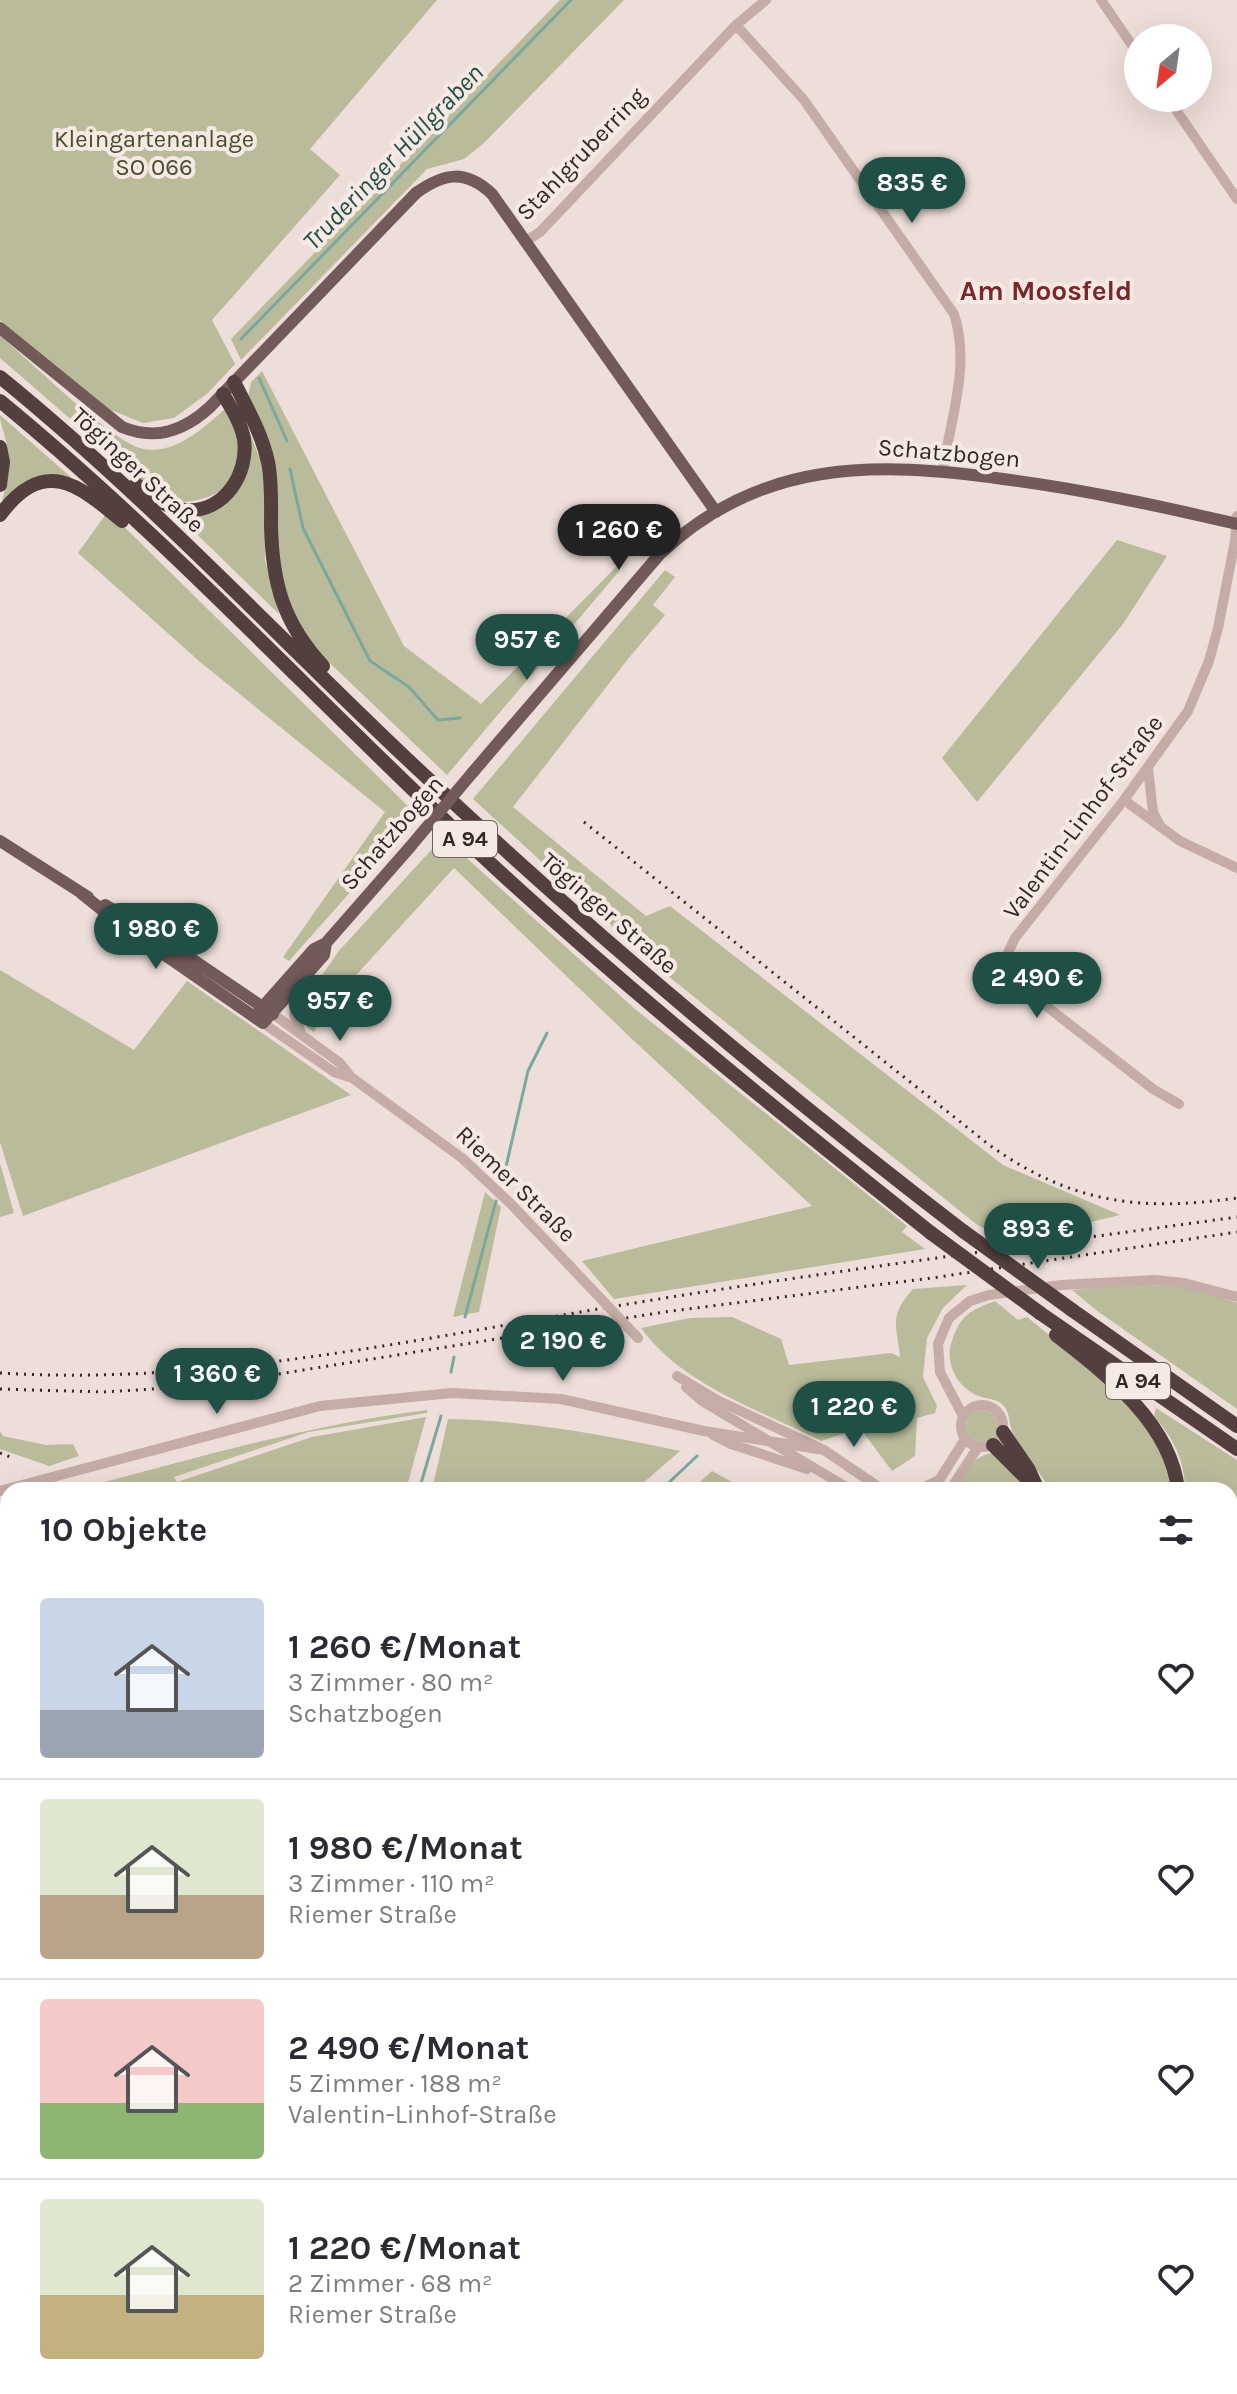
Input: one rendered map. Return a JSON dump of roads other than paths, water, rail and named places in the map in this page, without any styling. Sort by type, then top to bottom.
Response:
[{"type":"highway","name":"Töginger Straße","points":[[0,377],[156,515],[566,907],[696,1019],[963,1231],[1237,1426]]},
{"type":"highway","points":[[234,382],[257,429],[268,463],[273,573],[283,607],[320,664],[358,699],[362,715]]},
{"type":"highway","points":[[58,426],[85,438],[148,495],[185,510],[200,508],[217,502],[229,492],[239,476],[244,458],[243,437],[223,394]]},
{"type":"highway","name":"Töginger Straße","points":[[0,401],[150,535],[391,769],[642,999],[931,1233],[1040,1313],[1237,1449]]},
{"type":"highway","points":[[0,447],[3,462],[0,485]]},
{"type":"highway","points":[[0,515],[20,492],[38,483],[65,483],[84,490],[128,526],[150,535]]},
{"type":"highway","points":[[1040,1313],[1045,1326],[1097,1368],[1148,1421],[1169,1452],[1177,1482]]},
{"type":"highway","points":[[1003,1432],[1034,1482]]},
{"type":"highway","points":[[985,1446],[1028,1482]]},
{"type":"main road","points":[[0,328],[112,420],[135,432],[158,434],[194,422],[416,193],[435,181],[456,176],[481,183],[526,241]]},
{"type":"main road","name":"Stahlgruberring","points":[[526,241],[716,512]]},
{"type":"main road","name":"Schatzbogen","points":[[263,1015],[314,949],[326,943],[659,555],[680,534],[716,512],[765,488],[822,473],[882,467],[943,471],[1072,488],[1237,521]]},
{"type":"main road","name":"Riemer Straße","points":[[0,841],[81,893],[131,919],[263,1015]]},
{"type":"main road","name":"Schatzbogen","points":[[263,1015],[296,988],[324,955],[326,943]]},
{"type":"street","name":"Stahlgruberring","points":[[526,241],[540,232],[736,25],[766,0]]},
{"type":"street","points":[[1101,0],[1124,34]]},
{"type":"street","points":[[736,25],[804,100],[954,314],[961,340],[961,371],[943,471]]},
{"type":"street","points":[[1178,112],[1237,199]]},
{"type":"street","name":"Valentin-Linhof-Straße","points":[[1179,1104],[1153,1089],[1015,982],[1005,959],[1015,938],[1124,800],[1188,711],[1209,661],[1226,591],[1237,521]]},
{"type":"street","points":[[1148,768],[1153,812],[1161,827]]},
{"type":"street","points":[[1124,800],[1201,853],[1237,868]]},
{"type":"street","points":[[296,988],[294,1015],[303,1036]]},
{"type":"street","name":"Riemer Straße","points":[[263,1015],[303,1036],[340,1063],[351,1077],[462,1158],[638,1338]]},
{"type":"street","name":"Riemer Straße","points":[[263,1015],[334,1072],[351,1077]]},
{"type":"street","points":[[963,1416],[938,1363],[938,1344],[944,1325],[955,1311],[983,1296],[1061,1285],[1155,1280],[1184,1283],[1237,1297]]},
{"type":"street","points":[[837,1482],[702,1401],[677,1376],[717,1400],[824,1450],[872,1482]]},
{"type":"street","points":[[947,1387],[974,1406]]},
{"type":"street","points":[[34,1482],[320,1406],[416,1395],[508,1394],[561,1399],[704,1431],[824,1450]]},
{"type":"street","points":[[956,1482],[985,1446],[1003,1432],[1002,1418],[987,1405],[974,1406],[963,1416],[961,1428],[965,1439]]},
{"type":"street","points":[[704,1431],[731,1444],[822,1473]]},
{"type":"street","points":[[965,1439],[985,1446]]},
{"type":"street","points":[[938,1482],[965,1439]]},
{"type":"street","points":[[934,1482],[940,1479]]},
{"type":"waterway","name":"Truderinger Hüllgraben","points":[[241,339],[571,0]]},
{"type":"waterway","name":"Truderinger Hüllgraben","points":[[259,378],[287,441]]},
{"type":"waterway","name":"Truderinger Hüllgraben","points":[[290,469],[303,528],[370,661],[409,687],[438,720],[460,718]]},
{"type":"waterway","name":"Truderinger Hüllgraben","points":[[505,1171],[528,1071],[547,1033]]},
{"type":"waterway","name":"Truderinger Hüllgraben","points":[[465,1317],[496,1201]]},
{"type":"waterway","name":"Truderinger Hüllgraben","points":[[451,1372],[454,1357]]},
{"type":"waterway","name":"Truderinger Hüllgraben","points":[[421,1482],[441,1416]]},
{"type":"waterway","points":[[669,1482],[697,1456]]},
{"type":"railway","points":[[584,822],[988,1144],[1018,1164],[1077,1191],[1137,1203],[1168,1204],[1237,1198]]},
{"type":"railway","points":[[0,1373],[79,1375],[237,1366],[394,1344],[780,1280],[1237,1217]]},
{"type":"railway","points":[[0,1389],[103,1392],[204,1386],[664,1312],[932,1278],[1237,1232]]},
{"type":"railway","points":[[0,1453],[10,1457]]},
{"type":"district","name":"Am Moosfeld","points":[[1046,290]]},
{"type":"park label","name":"Kleingartenanlage SO 066","points":[[154,153]]}]
